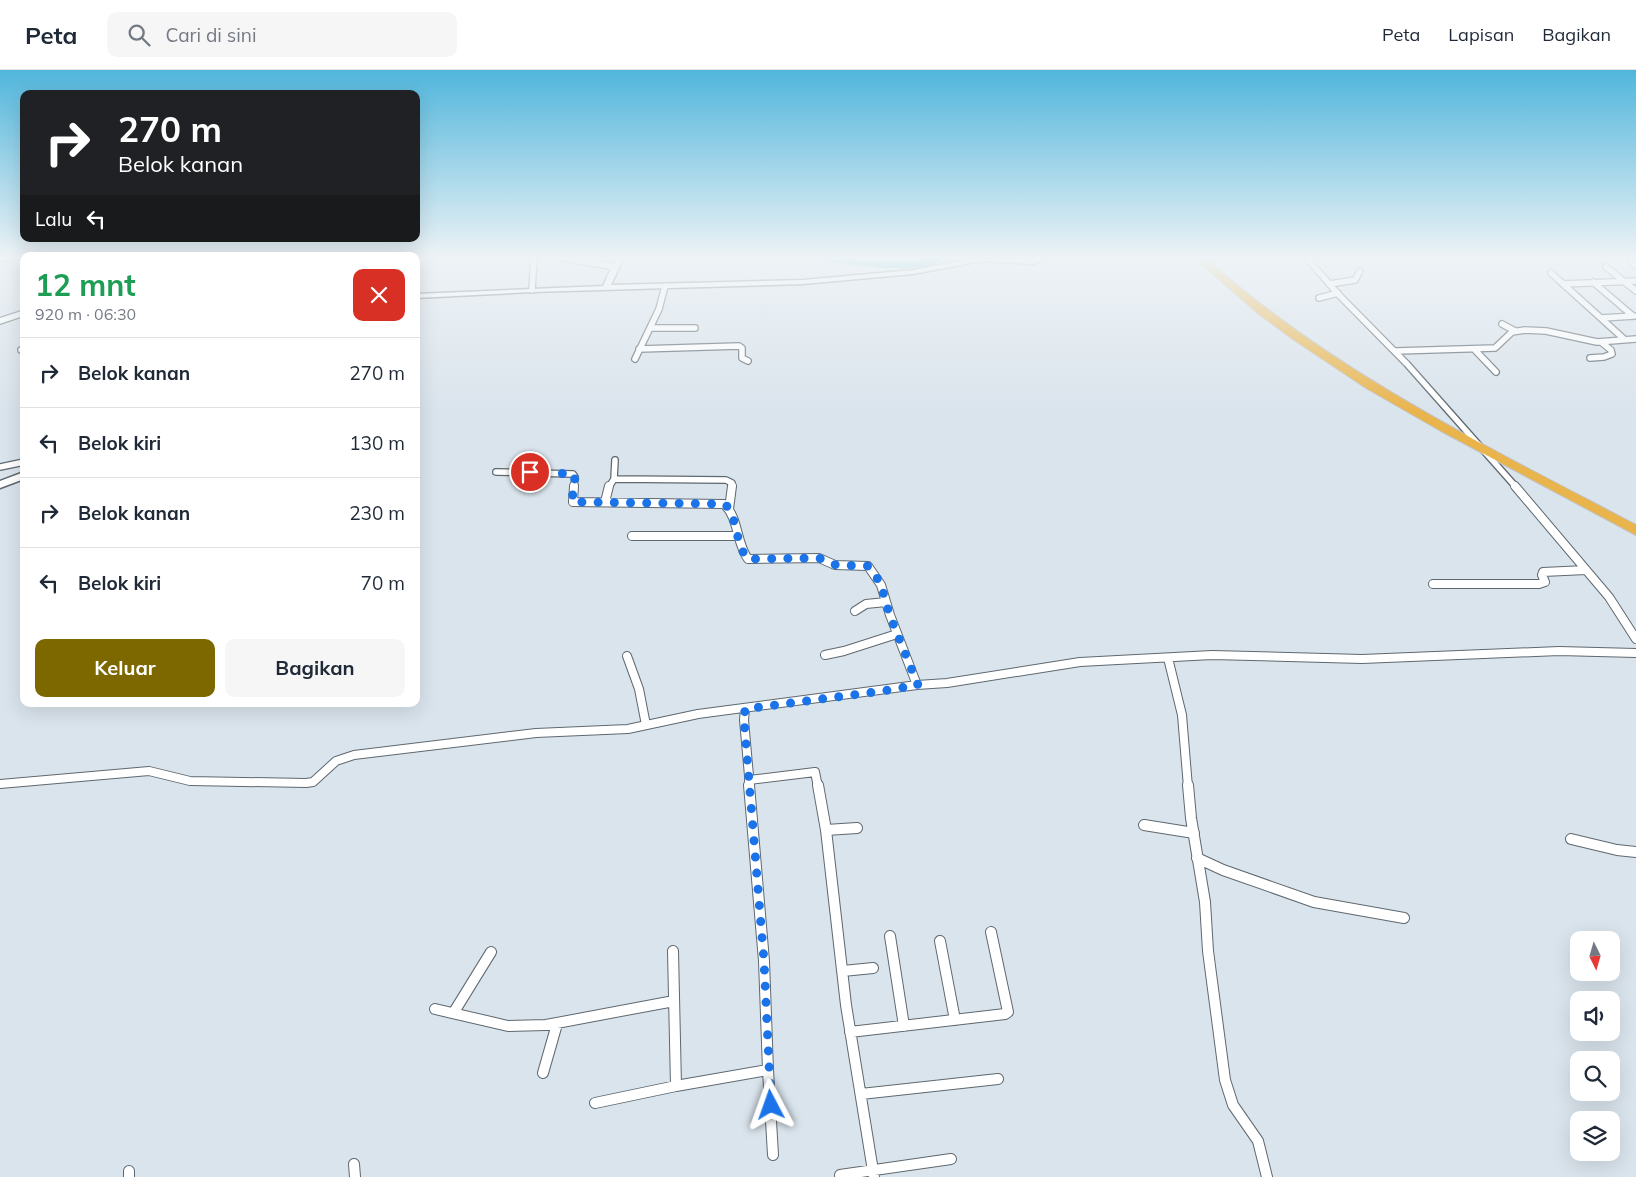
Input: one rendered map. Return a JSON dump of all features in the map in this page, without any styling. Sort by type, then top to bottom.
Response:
[{"type":"highway","points":[[1258,309],[1298,340],[1369,386],[1439,422],[1467,433],[1636,522]]},
{"type":"highway","points":[[1268,309],[1304,336],[1439,422],[1484,449],[1636,532]]},
{"type":"street","points":[[635,359],[659,309]]},
{"type":"street","points":[[1353,309],[1396,352],[1467,433],[1484,449],[1586,570],[1617,609],[1636,639]]},
{"type":"street","points":[[1591,309],[1624,339]]},
{"type":"street","points":[[0,320],[20,314]]},
{"type":"street","points":[[1601,318],[1634,316]]},
{"type":"street","points":[[1502,324],[1515,331],[1551,332],[1601,342],[1636,339]]},
{"type":"street","points":[[650,328],[695,328]]},
{"type":"street","points":[[1396,352],[1476,349],[1501,346],[1508,335],[1515,331]]},
{"type":"street","points":[[1468,342],[1496,372]]},
{"type":"street","points":[[1590,358],[1604,357],[1612,354],[1611,350],[1601,342]]},
{"type":"street","points":[[639,349],[737,346],[742,348],[742,358],[748,361]]},
{"type":"street","points":[[605,502],[610,483],[614,479],[616,460]]},
{"type":"street","points":[[0,467],[20,463]]},
{"type":"street","points":[[496,472],[573,474],[575,477],[573,502],[724,504],[729,509]]},
{"type":"street","points":[[0,485],[20,477]]},
{"type":"street","points":[[614,479],[729,480],[732,483],[729,509],[737,536],[744,554],[753,560],[819,558],[836,565],[868,566],[881,585],[897,634],[918,685]]},
{"type":"street","points":[[632,536],[737,536]]},
{"type":"street","points":[[1433,584],[1539,584],[1545,582],[1542,575],[1543,572],[1586,570]]},
{"type":"street","points":[[855,611],[860,606],[866,604],[886,602]]},
{"type":"street","points":[[825,655],[855,649],[874,638],[897,634]]},
{"type":"street","points":[[0,784],[149,771],[163,772],[190,781],[306,783],[313,782],[336,761],[354,755],[497,737],[560,731],[628,728],[698,714],[918,685],[947,684],[1080,662],[1224,655],[1362,659],[1559,651],[1636,653]]},
{"type":"street","points":[[627,656],[639,689],[646,725]]},
{"type":"street","points":[[1168,658],[1182,715],[1194,833],[1205,902],[1209,960],[1225,1080],[1233,1104],[1258,1141],[1267,1177]]},
{"type":"street","points":[[745,709],[748,780],[764,961],[773,1155]]},
{"type":"street","points":[[748,780],[815,772],[826,830],[850,1032],[873,1173]]},
{"type":"street","points":[[1144,825],[1194,833]]},
{"type":"street","points":[[826,830],[857,828]]},
{"type":"street","points":[[1571,839],[1617,850],[1636,852]]},
{"type":"street","points":[[1197,858],[1223,870],[1314,902],[1404,918]]},
{"type":"street","points":[[850,1032],[1002,1016],[1008,1012],[992,932]]},
{"type":"street","points":[[890,936],[904,1026]]},
{"type":"street","points":[[940,942],[955,1020]]},
{"type":"street","points":[[673,950],[676,1086]]},
{"type":"street","points":[[454,1012],[491,952]]},
{"type":"street","points":[[844,971],[873,968]]},
{"type":"street","points":[[434,1009],[454,1012],[508,1026],[557,1024],[598,1014],[674,1001]]},
{"type":"street","points":[[543,1073],[557,1024]]},
{"type":"street","points":[[595,1104],[676,1086],[768,1070]]},
{"type":"street","points":[[861,1094],[998,1079]]},
{"type":"street","points":[[840,1175],[873,1173],[952,1159]]},
{"type":"street","points":[[354,1164],[355,1177]]},
{"type":"route","points":[[530,472],[573,474],[575,477],[573,502],[724,504],[729,509],[741,549],[748,559],[819,558],[836,565],[868,566],[881,585],[890,616],[918,685],[745,709],[748,780],[756,852],[764,961],[771,1105]]}]
